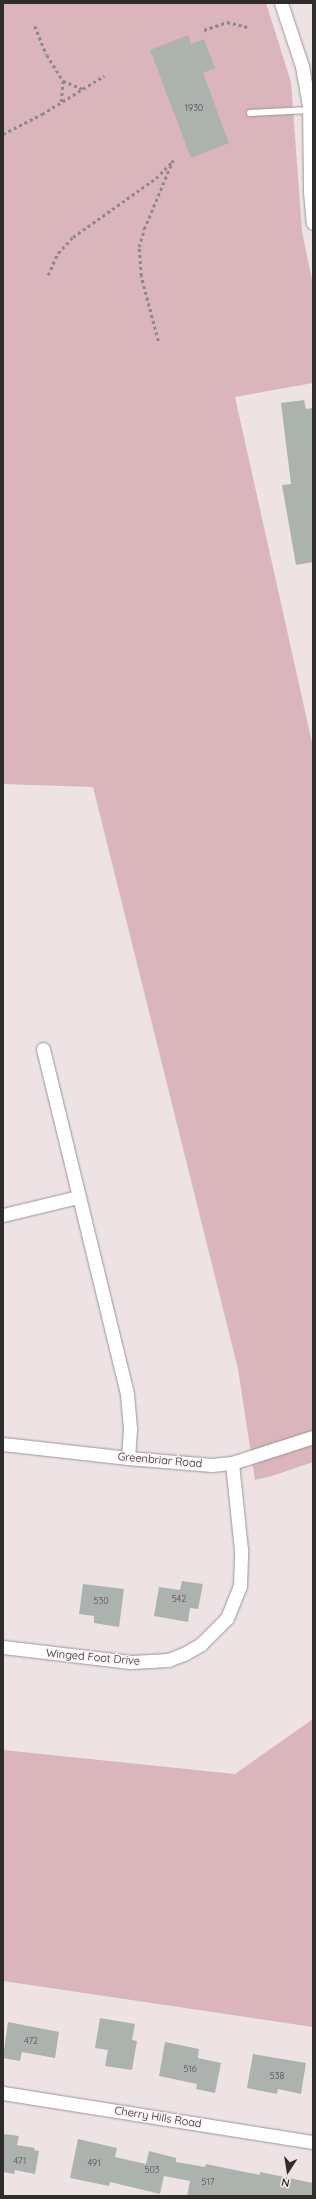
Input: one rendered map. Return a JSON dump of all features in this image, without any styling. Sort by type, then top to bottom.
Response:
[{"type":"street","points":[[281,3],[302,66],[309,110],[310,190],[313,223]]},
{"type":"street","points":[[43,1049],[127,1394],[130,1429],[128,1458]]},
{"type":"street","points":[[3,1215],[78,1197]]},
{"type":"street","name":"Greenbriar Road","points":[[3,1444],[194,1464],[232,1464],[313,1437]]},
{"type":"street","name":"Winged Foot Drive","points":[[3,1647],[130,1662],[151,1662],[168,1660],[184,1654],[201,1644],[226,1618],[240,1586],[241,1550],[232,1464]]},
{"type":"street","name":"Cherry Hills Road","points":[[3,2094],[313,2142]]},
{"type":"lane","points":[[250,114],[309,110]]},
{"type":"path","points":[[204,30],[227,22],[247,27]]},
{"type":"path","points":[[35,26],[47,55],[62,81],[61,102]]},
{"type":"path","points":[[3,134],[104,76]]},
{"type":"path","points":[[62,81],[83,89]]},
{"type":"path","points":[[3,131],[7,132]]},
{"type":"path","points":[[48,275],[58,253],[73,237],[156,178],[173,160],[144,229],[139,247],[141,276],[158,341]]},
{"type":"shaded area","points":[[3,3],[266,3],[291,82],[302,231],[313,285],[313,383],[235,397],[313,747],[313,1462],[272,1476],[255,1480],[238,1369],[93,787],[3,784]]},
{"type":"shaded area","points":[[313,1719],[313,2027],[3,1981],[3,1750],[235,1774]]},
{"type":"building","points":[[188,35],[191,44],[204,39],[215,68],[203,73],[229,143],[191,158],[150,50]]},
{"type":"building","points":[[304,400],[306,409],[313,408],[313,562],[296,565],[282,485],[291,484],[281,403]]},
{"type":"building","points":[[182,1581],[203,1584],[198,1609],[190,1608],[188,1622],[154,1616],[159,1587],[180,1590]]},
{"type":"building","points":[[83,1584],[124,1589],[119,1627],[94,1623],[94,1616],[79,1614]]},
{"type":"building","points":[[100,2018],[135,2024],[132,2040],[137,2041],[132,2070],[105,2066],[108,2050],[95,2048]]},
{"type":"building","points":[[8,2022],[59,2032],[55,2058],[22,2052],[20,2061],[3,2058]]},
{"type":"building","points":[[165,2042],[199,2049],[198,2058],[221,2063],[215,2093],[196,2089],[197,2084],[159,2076]]},
{"type":"building","points":[[253,2054],[306,2063],[301,2094],[278,2089],[277,2094],[247,2088]]},
{"type":"building","points":[[3,2134],[19,2136],[17,2145],[35,2148],[34,2150],[39,2151],[35,2174],[15,2170],[14,2174],[3,2172]]},
{"type":"building","points":[[78,2139],[117,2148],[115,2157],[146,2164],[149,2151],[176,2158],[176,2162],[205,2167],[206,2164],[260,2175],[260,2172],[313,2183],[313,2196],[187,2196],[190,2181],[164,2176],[160,2194],[110,2182],[109,2186],[70,2178]]}]
